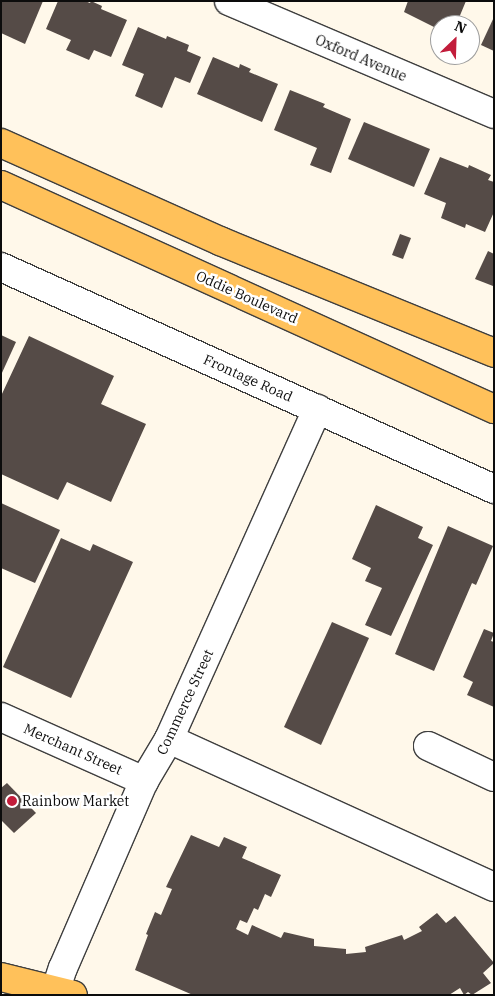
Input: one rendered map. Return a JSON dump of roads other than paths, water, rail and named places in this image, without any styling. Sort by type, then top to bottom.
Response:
[{"type":"main road","points":[[1,143],[220,241],[494,353]]},
{"type":"main road","name":"Oddie Boulevard","points":[[1,185],[494,409]]},
{"type":"main road","points":[[1,977],[61,993]]},
{"type":"street","name":"Oxford Avenue","points":[[229,1],[494,114]]},
{"type":"street","name":"Frontage Road","points":[[1,267],[494,489]]},
{"type":"street","name":"Commerce Street","points":[[61,993],[144,781],[169,739],[317,409]]},
{"type":"street","name":"Merchant Street","points":[[1,717],[144,781]]},
{"type":"street","points":[[169,739],[494,887]]},
{"type":"street","points":[[428,746],[494,778]]},
{"type":"place","name":"Rainbow Market","points":[[12,801]]}]
